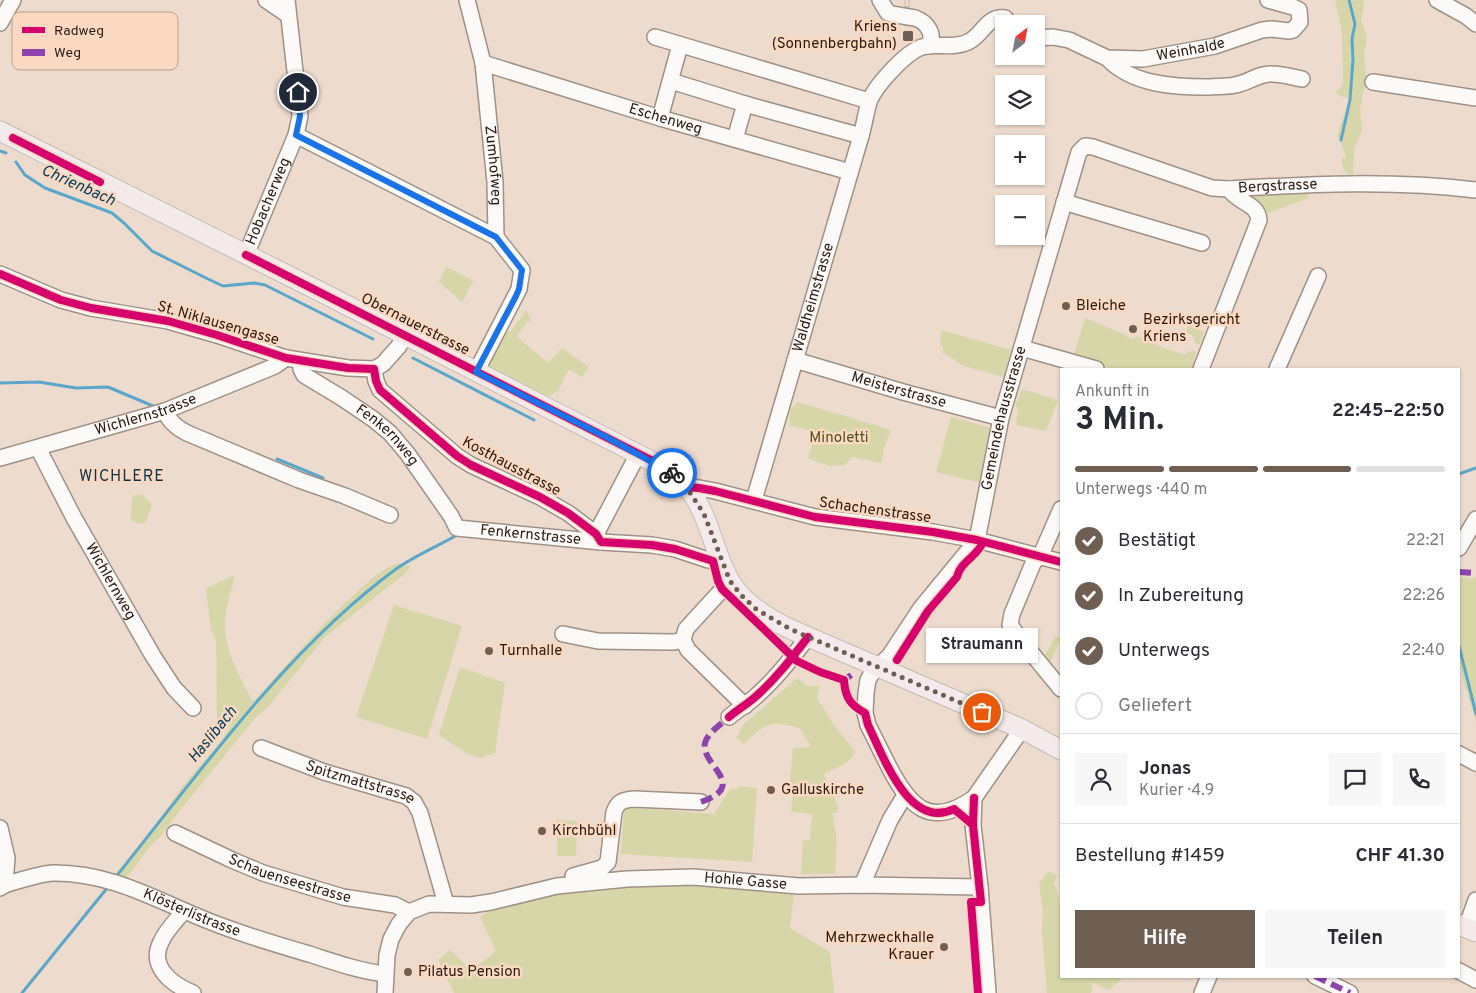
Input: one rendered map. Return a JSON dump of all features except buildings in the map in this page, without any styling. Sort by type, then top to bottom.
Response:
[{"type":"main road","name":"Obernauerstrasse","points":[[0,131],[632,450],[668,470],[686,487],[700,506],[708,521],[721,561],[730,581],[756,609],[774,621],[808,637],[1022,730],[1060,749]]},
{"type":"street","points":[[0,23],[13,0]]},
{"type":"street","points":[[266,0],[288,15]]},
{"type":"street","name":"Hobacherweg","points":[[246,255],[296,135],[300,116],[287,0]]},
{"type":"street","name":"Zumhofweg","points":[[467,0],[483,63],[495,182],[496,237]]},
{"type":"street","points":[[880,0],[888,13],[921,20],[930,31],[932,38],[928,46]]},
{"type":"street","name":"Weinhalde","points":[[1045,37],[1069,40],[1107,58],[1143,60],[1215,46],[1262,30],[1288,31],[1298,26],[1300,22],[1299,10],[1268,0]]},
{"type":"street","points":[[1438,0],[1476,24]]},
{"type":"street","points":[[655,37],[871,98],[887,77],[915,51],[928,46],[964,44],[971,41],[995,19]]},
{"type":"street","points":[[660,118],[680,45]]},
{"type":"street","points":[[1107,58],[1125,73],[1167,86],[1233,86],[1252,80],[1260,75],[1270,74],[1302,79]]},
{"type":"street","name":"Eschenweg","points":[[483,63],[660,118],[850,172]]},
{"type":"street","points":[[670,81],[861,136]]},
{"type":"street","points":[[1373,82],[1476,98]]},
{"type":"street","name":"Waldheimstrasse","points":[[754,500],[871,98]]},
{"type":"street","points":[[735,140],[745,104]]},
{"type":"street","points":[[296,135],[496,237],[522,270],[519,289],[476,372]]},
{"type":"street","name":"Bergstrasse","points":[[1085,146],[1093,147],[1212,188],[1229,189],[1358,182],[1417,184],[1476,190]]},
{"type":"street","name":"Gemeindehausstrasse","points":[[905,795],[868,725],[865,713],[868,680],[872,672],[890,655],[921,608],[977,540],[1001,418],[1079,152],[1085,146]]},
{"type":"street","points":[[1202,368],[1259,220],[1255,210],[1234,196],[1229,189]]},
{"type":"street","points":[[1064,202],[1202,243]]},
{"type":"street","name":"St. Niklausengasse","points":[[0,274],[60,300],[91,308],[168,321],[217,334],[293,360],[348,368],[374,369]]},
{"type":"street","points":[[1278,368],[1318,276]]},
{"type":"street","points":[[374,369],[392,356],[404,335]]},
{"type":"street","points":[[1022,348],[1092,368]]},
{"type":"street","name":"Wichlernstrasse","points":[[0,458],[166,411],[274,366],[293,360]]},
{"type":"street","name":"Fenkernweg","points":[[293,360],[304,376],[342,398],[390,433],[407,453],[458,528]]},
{"type":"street","name":"Meisterstrasse","points":[[796,360],[1001,418]]},
{"type":"street","name":"Kosthausstrasse","points":[[374,369],[380,390],[456,456],[540,497],[568,513],[598,538]]},
{"type":"street","points":[[166,411],[168,418],[187,433],[299,480],[345,496],[390,515]]},
{"type":"street","name":"Wichlernweg","points":[[38,448],[74,518],[153,656],[174,688],[193,708]]},
{"type":"street","points":[[598,538],[632,450]]},
{"type":"street","name":"Schachenstrasse","points":[[686,487],[715,491],[754,500],[815,517],[933,532],[977,540],[1060,562]]},
{"type":"street","points":[[700,506],[705,497],[715,491]]},
{"type":"street","points":[[1060,511],[1040,557],[1034,561],[1012,614],[1010,625],[1060,688]]},
{"type":"street","points":[[1460,546],[1476,519]]},
{"type":"street","name":"Fenkernstrasse","points":[[458,528],[598,538],[661,547],[708,560],[721,561]]},
{"type":"street","points":[[730,581],[686,629],[683,640],[688,650],[744,706]]},
{"type":"street","points":[[563,634],[598,641],[674,642],[683,640]]},
{"type":"street","points":[[729,717],[744,706],[785,668],[808,637]]},
{"type":"street","points":[[862,885],[890,820],[905,795],[916,806],[932,812],[943,813],[974,798],[1022,730]]},
{"type":"street","name":"Spitzmattstrasse","points":[[260,748],[324,772],[406,796],[414,802],[420,813],[446,904]]},
{"type":"street","points":[[1460,755],[1476,763]]},
{"type":"street","points":[[974,798],[973,825],[988,993]]},
{"type":"street","points":[[557,886],[568,878],[602,868],[608,862],[614,812],[617,804],[623,800],[701,802]]},
{"type":"street","points":[[954,809],[973,825]]},
{"type":"street","points":[[0,828],[7,858],[3,886]]},
{"type":"street","name":"Schauenseestrasse","points":[[175,833],[263,873],[334,895],[395,905],[410,912]]},
{"type":"street","name":"Klösterlistrasse","points":[[3,886],[52,873],[86,875],[147,893],[184,911],[254,937],[372,973],[386,974]]},
{"type":"street","name":"Hohle Gasse","points":[[410,912],[429,904],[479,904],[557,886],[627,879],[693,877],[799,886],[980,887]]},
{"type":"street","points":[[1467,928],[1476,900]]},
{"type":"street","points":[[184,911],[163,936],[157,952],[162,971],[170,981],[180,988],[194,993]]},
{"type":"street","points":[[386,993],[386,955],[391,939],[399,924],[410,912]]},
{"type":"street","points":[[1460,972],[1476,980]]},
{"type":"street","points":[[1202,993],[1208,978]]},
{"type":"street","points":[[1319,978],[1350,993]]},
{"type":"green space","points":[[1335,0],[1363,0],[1364,8],[1361,20],[1367,37],[1364,53],[1366,80],[1360,110],[1362,130],[1354,149],[1353,174],[1351,176],[1347,174],[1343,167],[1342,157],[1346,158],[1337,136],[1351,99],[1336,94],[1343,83],[1343,73],[1342,32]]},
{"type":"green space","points":[[1307,191],[1309,198],[1268,213],[1247,198],[1248,195]]},
{"type":"green space","points":[[447,267],[473,281],[462,302],[439,282]]},
{"type":"green space","points":[[526,310],[532,323],[528,321],[516,336],[548,363],[562,348],[589,367],[582,377],[569,369],[557,392],[555,391],[547,397],[489,368],[487,365],[500,335],[511,331]]},
{"type":"green space","points":[[1085,318],[1126,335],[1126,337],[1134,339],[1136,336],[1154,339],[1152,343],[1184,355],[1193,350],[1196,353],[1192,368],[1109,368],[1074,356]]},
{"type":"green space","points":[[1188,326],[1204,332],[1199,345],[1196,344],[1192,335],[1186,333]]},
{"type":"green space","points":[[941,330],[1011,350],[1004,377],[964,366],[943,353],[943,347],[940,345]]},
{"type":"green space","points":[[1022,389],[1058,400],[1046,431],[1016,425],[1018,409],[1015,407]]},
{"type":"green space","name":"Minoletti","points":[[798,402],[891,430],[881,463],[852,457],[845,465],[829,466],[808,458],[816,433],[790,425],[789,411]]},
{"type":"green space","points":[[951,417],[991,428],[981,483],[936,472]]},
{"type":"green space","points":[[142,494],[152,505],[146,522],[139,524],[131,520],[132,499],[133,496]]},
{"type":"green space","points":[[399,563],[410,566],[407,572],[326,636],[266,709],[256,717],[161,836],[151,845],[126,879],[114,876],[230,727],[217,723],[216,641],[211,629],[206,589],[235,575],[225,617],[226,639],[233,661],[253,702],[342,606],[376,575]]},
{"type":"green space","points":[[1460,577],[1470,579],[1476,577],[1476,721],[1460,665]]},
{"type":"green space","points":[[394,605],[462,626],[427,739],[356,717]]},
{"type":"green space","points":[[1055,636],[1060,638],[1050,662],[1044,658]]},
{"type":"green space","points":[[460,667],[505,683],[495,753],[480,758],[466,753],[439,735]]},
{"type":"green space","points":[[797,678],[808,686],[820,686],[817,698],[836,728],[855,751],[847,762],[824,774],[838,807],[837,813],[833,813],[836,833],[835,874],[801,874],[803,840],[810,840],[813,814],[791,812],[793,790],[790,785],[793,748],[811,747],[800,728],[775,724],[764,727],[744,744],[736,738],[743,725]]},
{"type":"green space","points":[[737,786],[757,788],[752,862],[621,854],[624,807],[714,814],[730,789],[737,790]]},
{"type":"green space","points":[[557,820],[577,821],[576,856],[557,856]]},
{"type":"green space","points":[[1048,872],[1057,875],[1054,882],[1060,902],[1060,978],[1123,978],[1109,990],[1093,983],[1091,993],[1047,993],[1042,933],[1043,911],[1039,883]]},
{"type":"green space","points":[[701,884],[794,891],[790,928],[830,952],[834,993],[454,993],[438,960],[450,950],[471,971],[496,951],[480,917],[502,904],[571,890],[617,886]]},
{"type":"waterway","points":[[1341,140],[1350,100],[1353,59],[1352,39],[1355,24],[1349,0]]},
{"type":"waterway","name":"Chrienbach","points":[[0,151],[6,153]]},
{"type":"waterway","name":"Chrienbach","points":[[16,162],[25,175],[45,188],[112,213],[152,251],[208,279],[223,286],[254,283],[265,285],[373,339]]},
{"type":"waterway","name":"Chrienbach","points":[[413,358],[534,420]]},
{"type":"waterway","points":[[0,383],[39,382],[76,388],[108,387],[153,406]]},
{"type":"waterway","points":[[277,459],[323,478]]},
{"type":"waterway","points":[[1460,474],[1476,468]]},
{"type":"waterway","name":"Haslibach","points":[[115,878],[212,755],[281,674],[356,601],[396,569],[459,534]]},
{"type":"waterway","points":[[1460,650],[1476,714]]},
{"type":"waterway","name":"Haslibach","points":[[22,993],[108,887]]},
{"type":"railway","points":[[907,0],[907,24]]},
{"type":"marked path","points":[[1460,572],[1476,573]]},
{"type":"marked path","points":[[841,679],[844,680],[856,672]]},
{"type":"marked path","points":[[701,802],[722,789],[720,774],[705,751],[705,743],[712,732],[729,717]]},
{"type":"marked path","points":[[1319,978],[1350,993]]},
{"type":"cycle path","points":[[13,138],[100,182]]},
{"type":"cycle path","points":[[246,255],[651,460],[668,470],[686,487],[715,491],[815,517],[933,532],[977,540],[1060,562]]},
{"type":"cycle path","points":[[0,274],[61,300],[91,308],[168,321],[286,358],[348,368],[374,369],[380,390],[457,456],[471,465],[540,497],[568,513],[596,534],[601,542],[652,545],[675,549],[713,561],[722,589],[797,661],[820,672],[844,680],[849,700],[865,713],[868,725],[881,754],[890,771],[911,800],[924,809],[938,813],[954,809],[973,825]]},
{"type":"cycle path","points":[[897,660],[928,611],[957,577],[962,567],[981,547],[983,542]]},
{"type":"cycle path","points":[[729,717],[751,701],[769,684],[808,637]]},
{"type":"cycle path","points":[[974,798],[973,825],[981,902],[971,902],[978,993]]},
{"type":"way so far","points":[[672,473],[695,499],[708,521],[721,561],[730,581],[756,609],[790,629],[982,712]]},
{"type":"place","name":"Kriens (Sonnenbergbahn)","points":[[908,36]]},
{"type":"place","name":"Bleiche","points":[[1066,306]]},
{"type":"place","name":"Bezirksgericht Kriens","points":[[1133,329]]},
{"type":"place","name":"Turnhalle","points":[[489,651]]},
{"type":"place","name":"Straumann","points":[[982,712]]},
{"type":"place","name":"Galluskirche","points":[[771,790]]},
{"type":"place","name":"Kirchbühl","points":[[542,831]]},
{"type":"place","name":"Mehrzweckhalle Krauer","points":[[944,947]]},
{"type":"place","name":"Pilatus Pension","points":[[408,972]]},
{"type":"district","name":"WICHLERE","points":[[122,477]]},
{"type":"route","points":[[298,92],[300,116],[296,135],[496,237],[522,270],[516,296],[476,372],[663,466],[672,473]]}]
